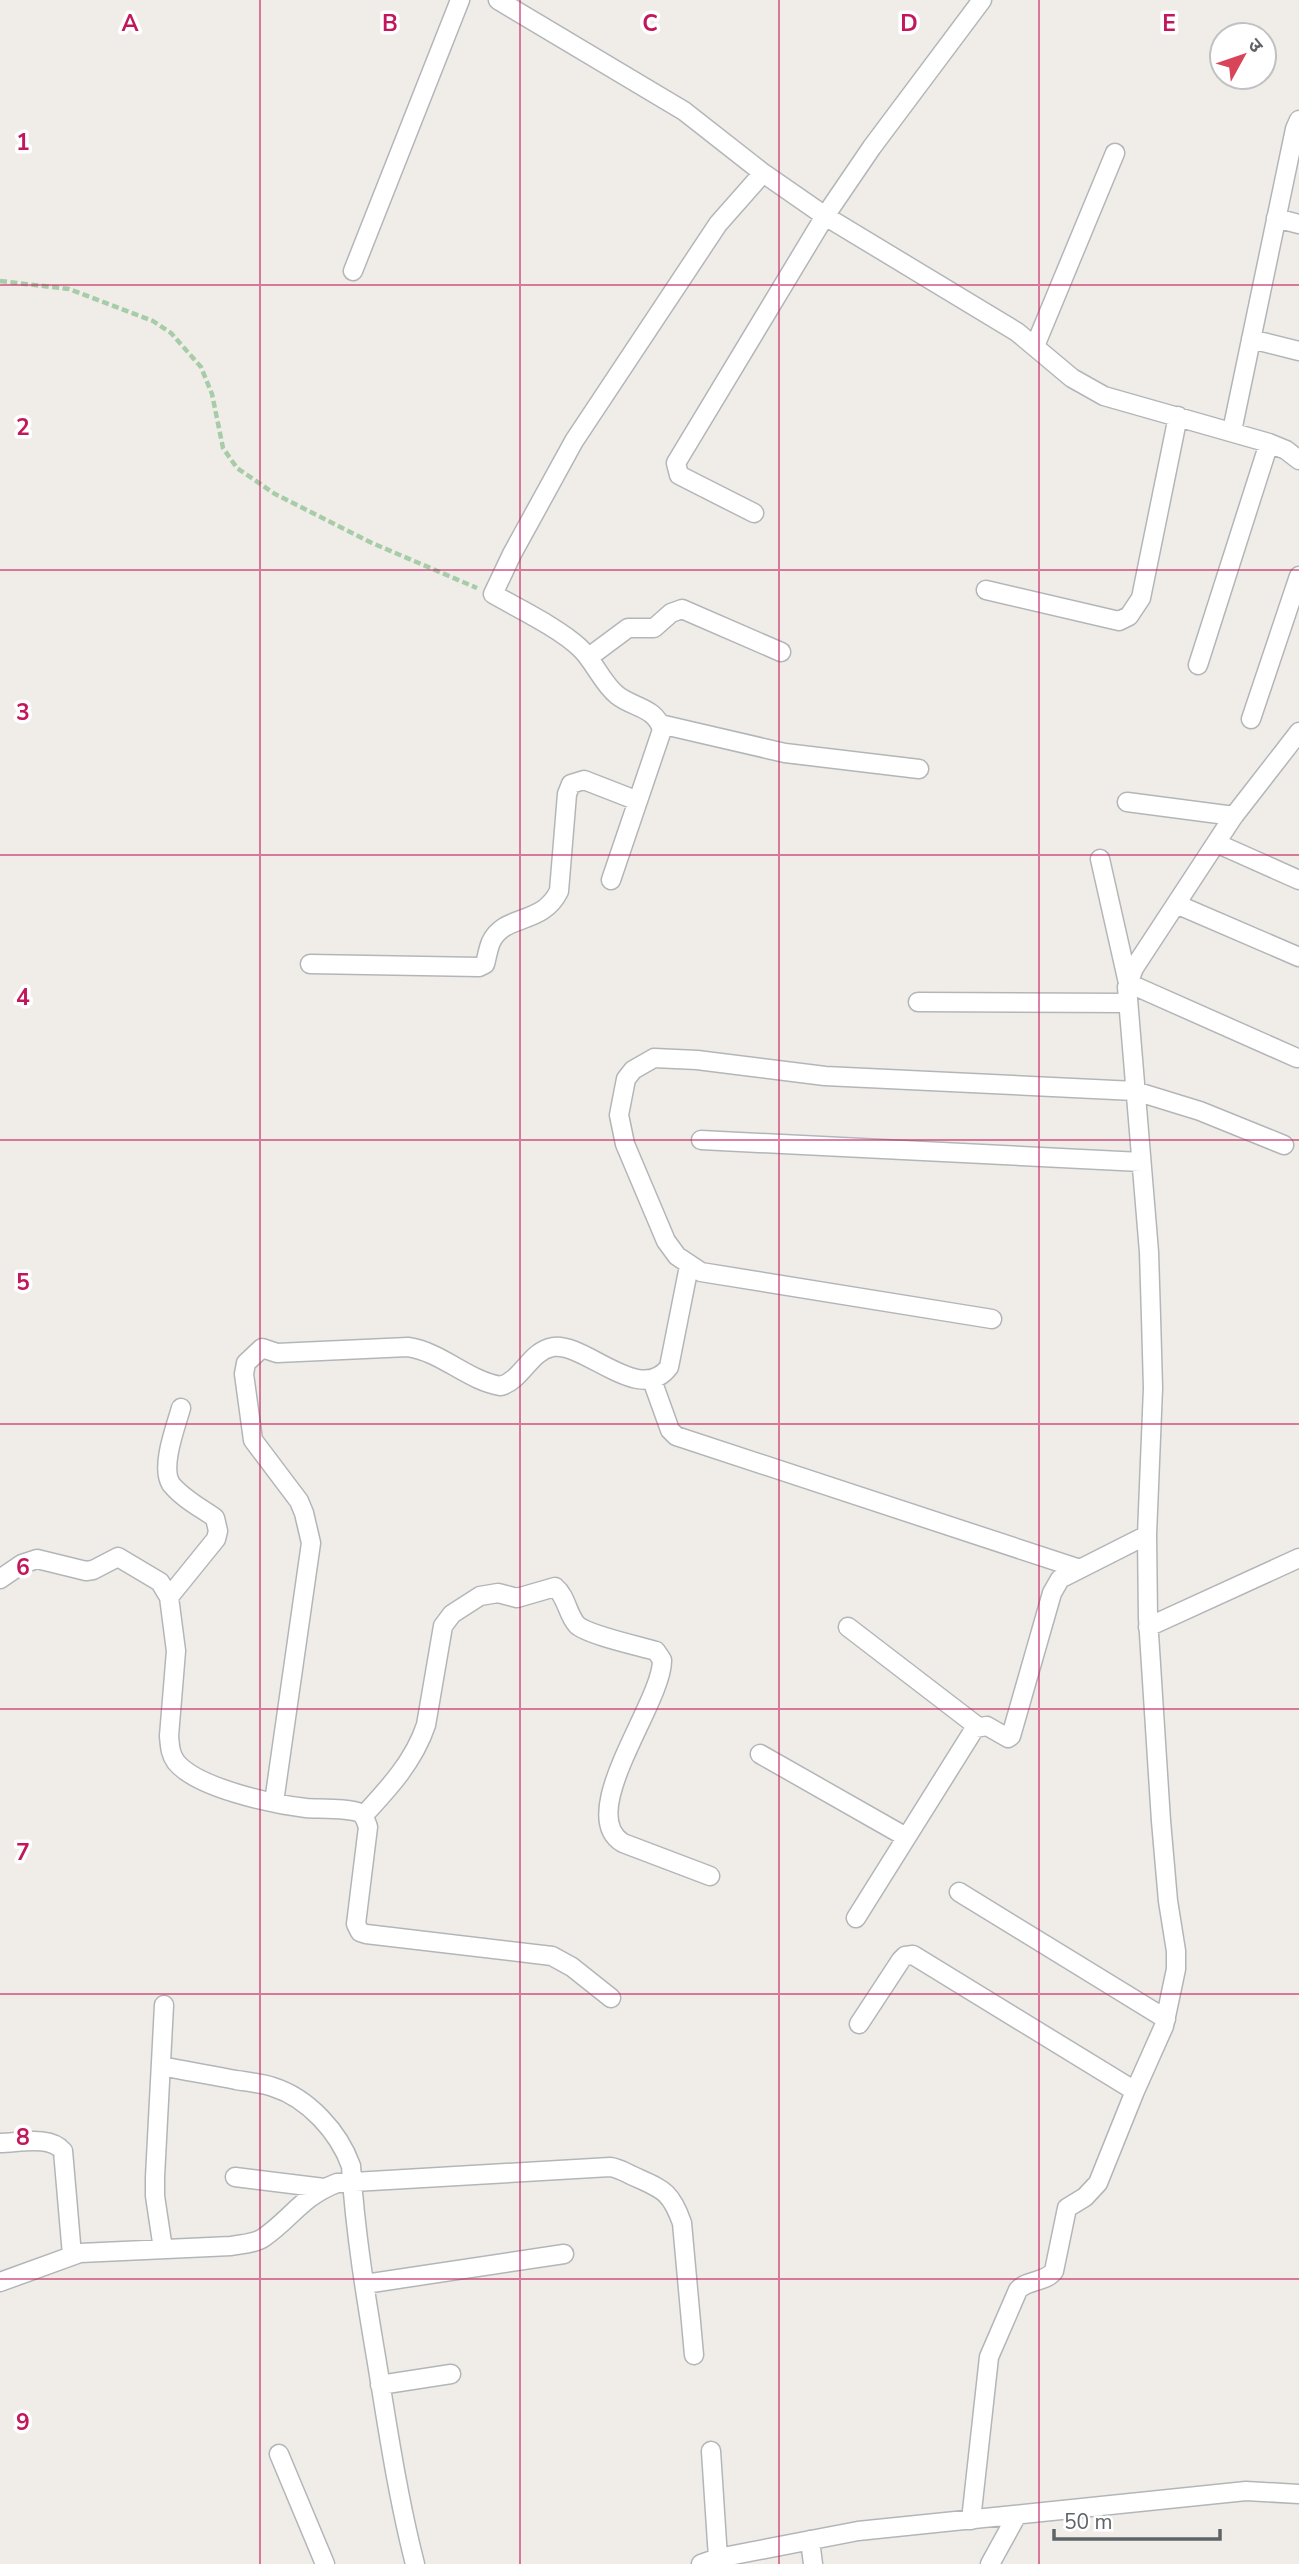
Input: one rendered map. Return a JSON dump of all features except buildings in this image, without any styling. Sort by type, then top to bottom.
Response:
[{"type":"street","points":[[353,271],[460,0]]},
{"type":"street","points":[[498,0],[684,111],[763,173],[825,216],[1006,325],[1086,387],[1104,396],[1269,443],[1286,450],[1299,460]]},
{"type":"street","points":[[754,513],[679,475],[676,463],[825,216],[872,147],[982,0]]},
{"type":"street","points":[[1232,432],[1294,129],[1299,120]]},
{"type":"street","points":[[1035,346],[1115,153]]},
{"type":"street","points":[[611,880],[662,730],[660,724],[652,713],[614,693],[589,657],[571,640],[493,594],[575,440],[718,224],[763,173]]},
{"type":"street","points":[[1276,218],[1299,223]]},
{"type":"street","points":[[1251,339],[1299,351]]},
{"type":"street","points":[[986,590],[1119,621],[1129,616],[1141,598],[1178,416]]},
{"type":"street","points":[[1198,664],[1269,443]]},
{"type":"street","points":[[1251,719],[1299,576]]},
{"type":"street","points":[[589,657],[628,628],[654,628],[671,613],[682,609],[781,652]]},
{"type":"street","points":[[660,724],[785,753],[919,769]]},
{"type":"street","points":[[1128,983],[1134,968],[1234,816],[1299,733]]},
{"type":"street","points":[[310,964],[479,967],[485,964],[491,942],[498,933],[514,922],[542,912],[552,904],[559,891],[567,794],[571,784],[584,780],[638,801]]},
{"type":"street","points":[[1127,802],[1234,816]]},
{"type":"street","points":[[1216,844],[1299,880]]},
{"type":"street","points":[[971,2519],[987,2371],[992,2350],[1021,2286],[1047,2278],[1054,2272],[1066,2208],[1085,2197],[1098,2183],[1166,2019],[1176,1969],[1177,1951],[1165,1872],[1148,1627],[1147,1535],[1152,1364],[1149,1252],[1127,1003],[1128,983],[1100,859]]},
{"type":"street","points":[[1176,904],[1299,957]]},
{"type":"street","points":[[1128,983],[1297,1058]]},
{"type":"street","points":[[918,1002],[1127,1003]]},
{"type":"street","points":[[992,1319],[701,1272],[689,1266],[666,1241],[625,1144],[620,1115],[626,1079],[643,1062],[654,1058],[697,1060],[838,1077],[1135,1091],[1200,1111],[1284,1145]]},
{"type":"street","points":[[701,1140],[1141,1162]]},
{"type":"street","points":[[274,1802],[310,1543],[299,1501],[253,1440],[244,1374],[246,1363],[262,1348],[277,1353],[408,1347],[421,1349],[483,1381],[501,1387],[515,1378],[541,1352],[562,1347],[621,1374],[652,1380],[662,1376],[669,1367],[689,1266]]},
{"type":"street","points":[[652,1380],[670,1430],[676,1436],[1080,1569]]},
{"type":"street","points":[[169,1597],[216,1539],[218,1531],[215,1518],[184,1496],[170,1482],[166,1466],[181,1408]]},
{"type":"street","points":[[848,1627],[977,1726],[987,1726],[1008,1738],[1011,1736],[1052,1593],[1060,1579],[1147,1535]]},
{"type":"street","points":[[0,1578],[22,1564],[37,1559],[86,1571],[118,1557],[160,1582],[169,1597],[176,1651],[169,1736],[174,1759],[192,1776],[233,1793],[301,1807],[355,1812],[363,1816],[368,1827],[356,1924],[360,1932],[552,1956],[572,1967],[611,1998]]},
{"type":"street","points":[[1148,1627],[1299,1558]]},
{"type":"street","points":[[363,1816],[397,1778],[422,1738],[443,1626],[447,1619],[490,1593],[517,1598],[555,1587],[565,1600],[572,1618],[583,1630],[656,1651],[662,1660],[661,1678],[616,1777],[607,1816],[609,1830],[623,1843],[710,1876]]},
{"type":"street","points":[[856,1918],[977,1726]]},
{"type":"street","points":[[760,1754],[906,1837]]},
{"type":"street","points":[[959,1892],[1166,2019]]},
{"type":"street","points":[[859,2024],[901,1960],[905,1956],[913,1955],[1135,2091]]},
{"type":"street","points":[[163,2249],[155,2196],[164,2005]]},
{"type":"street","points":[[161,2066],[273,2087],[308,2107],[337,2137],[351,2166],[380,2385],[406,2529],[415,2564]]},
{"type":"street","points":[[0,2143],[50,2142],[63,2151],[72,2255]]},
{"type":"street","points":[[0,2282],[72,2255],[250,2243],[262,2238],[314,2193],[337,2183],[610,2167],[656,2185],[676,2207],[682,2222],[694,2355]]},
{"type":"street","points":[[235,2177],[324,2188]]},
{"type":"street","points":[[365,2284],[564,2254]]},
{"type":"street","points":[[380,2385],[451,2374]]},
{"type":"street","points":[[711,2451],[710,2561],[858,2531],[1247,2491],[1299,2494]]},
{"type":"street","points":[[279,2454],[325,2564]]},
{"type":"street","points":[[990,2564],[1017,2515]]},
{"type":"street","points":[[810,2540],[813,2564]]},
{"type":"path","points":[[0,281],[69,289],[153,321],[171,333],[201,367],[212,394],[223,448],[237,468],[275,494],[372,543],[493,594]]}]
